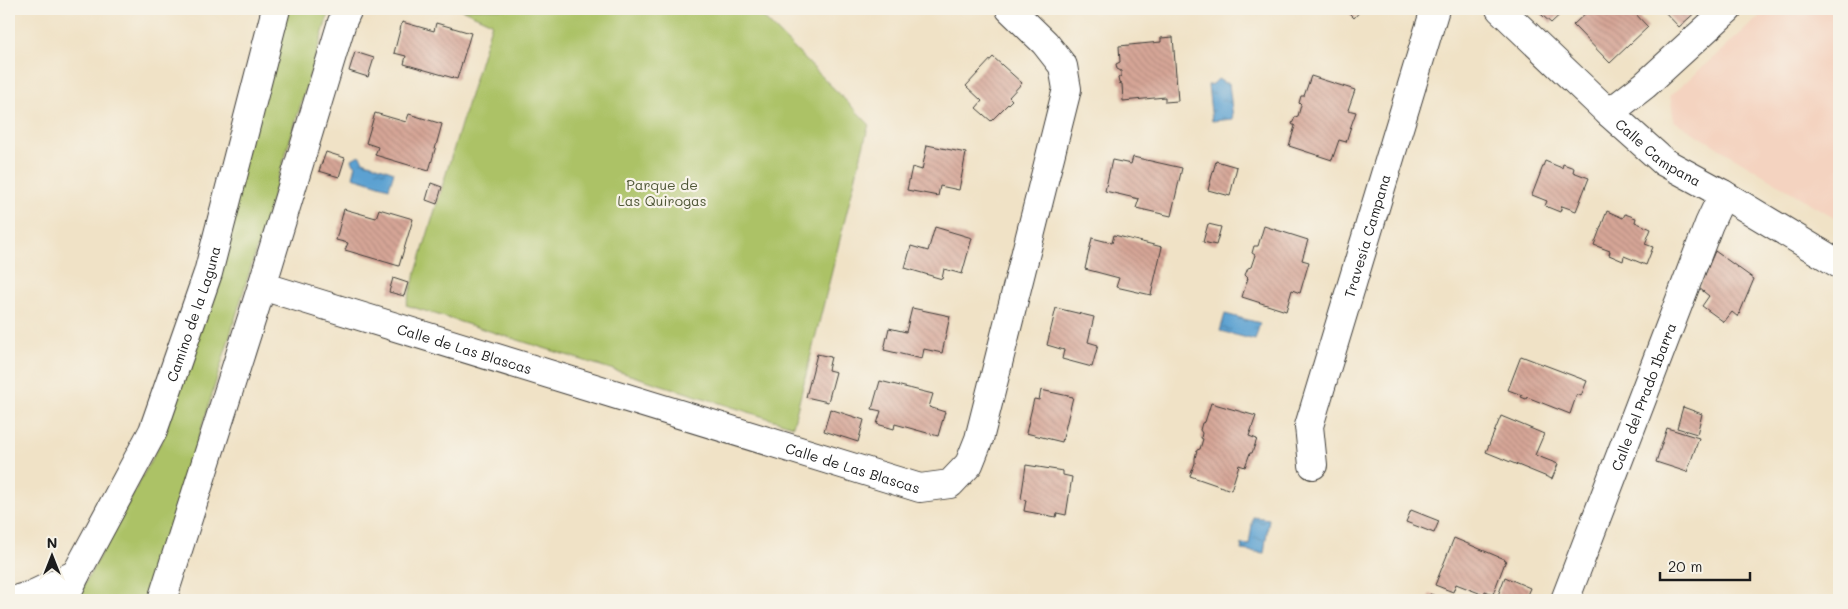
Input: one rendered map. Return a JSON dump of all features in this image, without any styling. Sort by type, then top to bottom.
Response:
[{"type":"street","name":"Camino de la Laguna","points":[[64,600],[153,431],[208,273],[276,9]]},
{"type":"street","points":[[162,600],[262,286],[342,22],[348,9]]},
{"type":"street","name":"Calle de Las Blascas","points":[[262,286],[920,488],[950,484],[969,464],[979,439],[1067,89],[1063,66],[1046,43],[1010,9]]},
{"type":"street","name":"Travesía Campana","points":[[1313,465],[1309,426],[1435,9]]},
{"type":"street","name":"Calle Campana","points":[[1500,9],[1609,113],[1664,162],[1722,194],[1839,264]]},
{"type":"street","points":[[1609,113],[1644,85],[1728,9]]},
{"type":"street","name":"Calle del Prado Ibarra","points":[[1566,600],[1722,194]]},
{"type":"street","points":[[15,600],[76,574]]},
{"type":"shaded area","points":[[1768,9],[1839,9],[1839,221],[1674,121],[1670,96]]},
{"type":"green space","points":[[287,9],[332,9],[327,19],[149,600],[76,600],[164,436]]},
{"type":"green space","name":"Parque de Las Quirogas","points":[[461,9],[755,9],[869,124],[793,426],[406,305],[492,23]]},
{"type":"water","points":[[1218,79],[1229,83],[1233,119],[1212,121],[1208,85],[1213,84]]},
{"type":"water","points":[[359,155],[363,161],[394,172],[389,188],[353,177],[356,165],[352,159]]},
{"type":"water","points":[[1225,314],[1260,323],[1255,340],[1220,331]]},
{"type":"water","points":[[1253,517],[1269,519],[1264,553],[1241,550],[1242,544],[1249,545]]},
{"type":"building","points":[[1345,9],[1362,9],[1354,18]]},
{"type":"building","points":[[1535,9],[1566,9],[1551,23]]},
{"type":"building","points":[[1590,9],[1631,9],[1648,27],[1610,63],[1573,25]]},
{"type":"building","points":[[1662,9],[1699,9],[1679,27]]},
{"type":"building","points":[[402,22],[434,31],[436,23],[471,33],[457,79],[404,64],[406,56],[394,53]]},
{"type":"building","points":[[1173,37],[1178,101],[1165,102],[1165,97],[1123,101],[1122,84],[1119,83],[1118,78],[1121,76],[1121,71],[1117,69],[1116,64],[1120,62],[1119,46],[1161,42],[1161,38]]},
{"type":"building","points":[[355,52],[374,58],[368,77],[349,71]]},
{"type":"building","points":[[993,57],[1022,83],[1009,97],[1012,100],[991,121],[976,108],[982,101],[966,86]]},
{"type":"building","points":[[1311,76],[1355,90],[1348,110],[1356,112],[1346,142],[1339,140],[1332,160],[1289,146],[1295,126],[1292,124],[1295,117],[1298,116],[1301,96],[1304,96]]},
{"type":"building","points":[[375,113],[406,122],[409,114],[442,124],[429,171],[375,155],[378,147],[366,143]]},
{"type":"building","points":[[927,145],[966,153],[959,190],[940,186],[938,196],[907,190],[912,167],[922,170]]},
{"type":"building","points":[[326,152],[345,158],[339,177],[319,171]]},
{"type":"building","points":[[1133,157],[1182,168],[1171,216],[1136,208],[1139,199],[1105,191],[1112,160],[1131,164]]},
{"type":"building","points":[[1216,161],[1237,167],[1230,196],[1208,190]]},
{"type":"building","points":[[1545,161],[1562,168],[1563,164],[1574,168],[1573,172],[1589,178],[1576,211],[1562,206],[1560,212],[1545,206],[1547,201],[1532,195]]},
{"type":"building","points":[[431,183],[442,187],[437,204],[426,200]]},
{"type":"building","points":[[344,209],[376,218],[379,209],[413,219],[399,266],[345,250],[348,243],[336,240]]},
{"type":"building","points":[[1607,211],[1623,218],[1625,214],[1636,218],[1635,222],[1651,229],[1645,244],[1653,247],[1646,265],[1624,256],[1623,261],[1609,255],[1610,251],[1594,245]]},
{"type":"building","points":[[1208,224],[1221,227],[1216,245],[1203,242]]},
{"type":"building","points":[[1264,226],[1308,240],[1302,260],[1309,262],[1300,293],[1292,290],[1286,311],[1242,297],[1248,278],[1245,275],[1248,268],[1251,267],[1255,255],[1252,253],[1254,246],[1258,246]]},
{"type":"building","points":[[935,227],[972,238],[962,274],[944,269],[942,279],[905,268],[911,246],[928,251]]},
{"type":"building","points":[[1114,235],[1162,247],[1151,295],[1116,287],[1119,278],[1085,269],[1092,238],[1112,243]]},
{"type":"building","points":[[1715,251],[1754,279],[1738,317],[1732,312],[1724,322],[1702,306],[1709,296],[1699,288]]},
{"type":"building","points":[[393,278],[408,283],[404,296],[389,292]]},
{"type":"building","points":[[912,308],[950,316],[942,353],[924,349],[922,359],[884,350],[889,328],[906,332]]},
{"type":"building","points":[[1056,308],[1094,317],[1088,342],[1098,345],[1092,367],[1062,359],[1064,350],[1047,345]]},
{"type":"building","points":[[817,354],[831,357],[828,370],[836,372],[828,402],[806,397]]},
{"type":"building","points":[[1521,356],[1587,381],[1581,396],[1577,394],[1570,414],[1527,397],[1526,399],[1521,397],[1522,395],[1508,390]]},
{"type":"building","points":[[880,381],[933,394],[929,407],[945,412],[938,436],[895,424],[894,429],[877,424],[881,411],[872,409]]},
{"type":"building","points":[[1041,390],[1073,397],[1062,442],[1026,433],[1034,399],[1039,400]]},
{"type":"building","points":[[1211,403],[1256,416],[1249,436],[1257,439],[1245,467],[1239,465],[1231,490],[1190,476],[1197,450],[1200,449],[1203,439],[1201,438],[1202,433],[1200,430],[1202,423],[1205,422]]},
{"type":"building","points":[[1683,407],[1702,414],[1697,434],[1677,428]]},
{"type":"building","points":[[830,409],[864,420],[858,442],[824,431]]},
{"type":"building","points":[[1501,416],[1544,434],[1535,455],[1558,464],[1552,479],[1486,452]]},
{"type":"building","points":[[1667,428],[1699,438],[1687,472],[1656,462]]},
{"type":"building","points":[[1026,465],[1063,471],[1063,475],[1072,477],[1066,515],[1057,513],[1056,517],[1024,511],[1026,500],[1021,499]]},
{"type":"building","points":[[1411,510],[1439,521],[1434,533],[1406,522]]},
{"type":"building","points":[[1454,538],[1506,560],[1493,594],[1485,591],[1484,595],[1456,584],[1453,592],[1435,585]]},
{"type":"building","points":[[1505,577],[1530,588],[1525,600],[1502,600],[1497,598]]},
{"type":"building","points":[[1430,594],[1447,600],[1427,600]]}]
